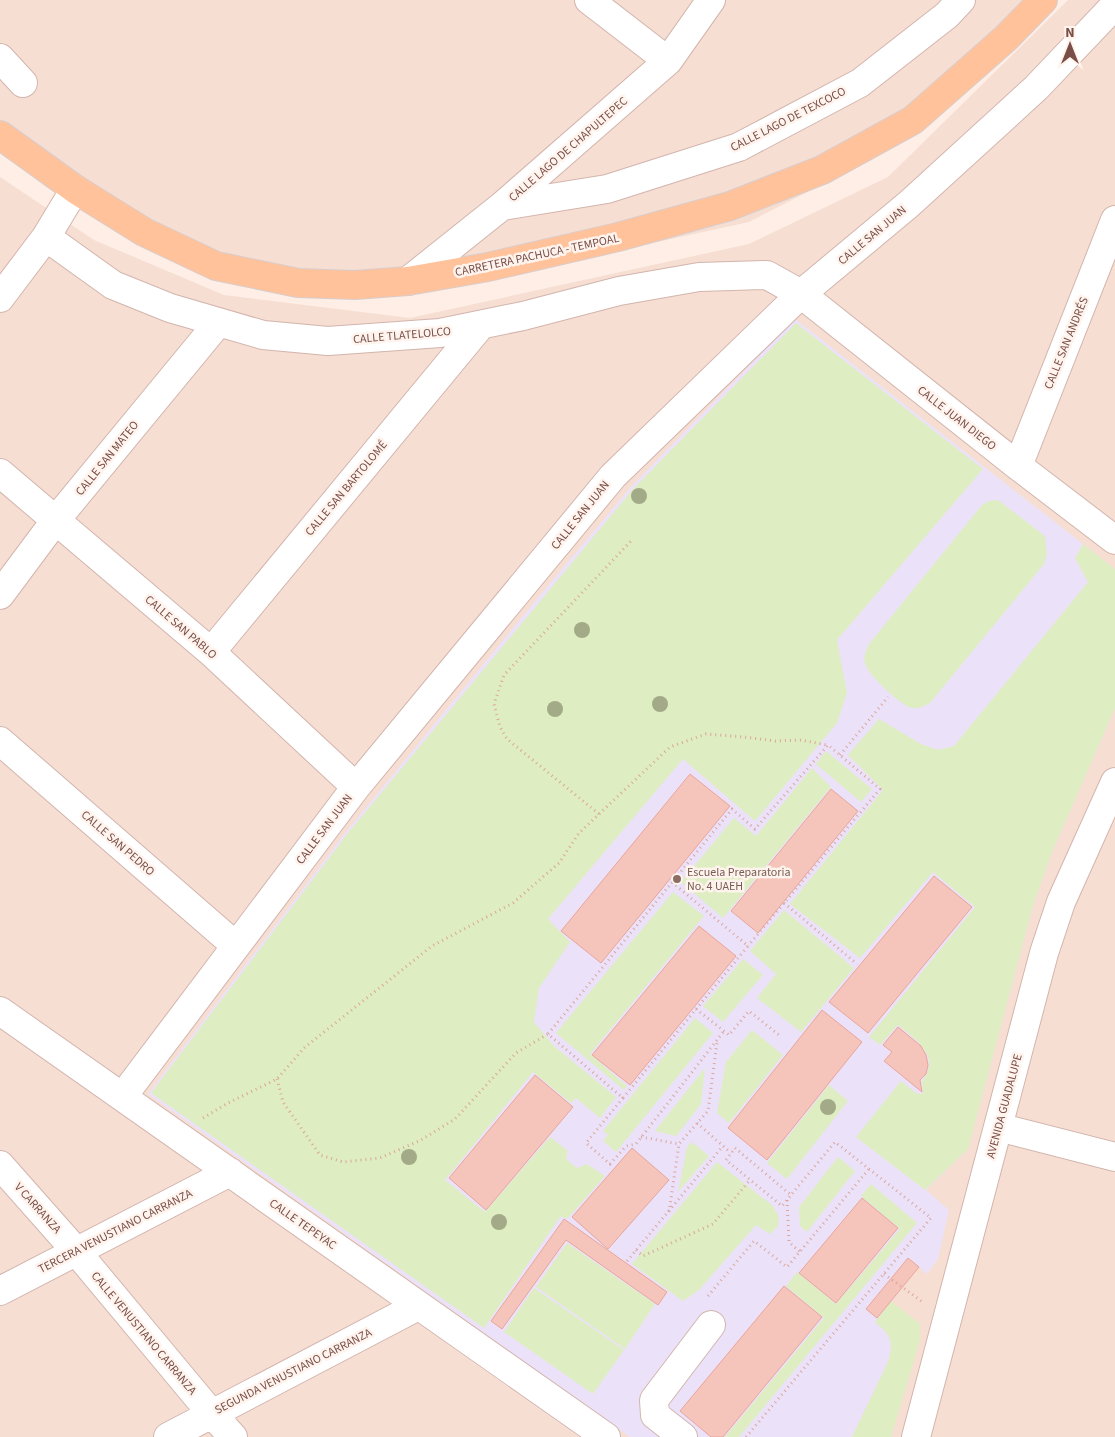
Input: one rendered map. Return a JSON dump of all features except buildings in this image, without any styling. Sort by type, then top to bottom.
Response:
[{"type":"main road","name":"CARRETERA PACHUCA - TEMPOAL","points":[[0,135],[75,189],[144,232],[216,266],[298,283],[355,285],[408,282],[618,237],[730,206],[822,170],[913,120],[1006,38],[1043,0]]},
{"type":"street","points":[[588,0],[668,61]]},
{"type":"street","name":"CALLE LAGO DE CHAPULTEPEC","points":[[408,282],[502,206],[668,61],[711,0]]},
{"type":"street","name":"CALLE LAGO DE TEXCOCO","points":[[502,206],[607,189],[739,147],[860,83],[947,15],[962,0]]},
{"type":"street","name":"CALLE SAN JUAN","points":[[122,1096],[356,787],[613,476],[801,294],[909,204],[1036,88],[1115,5]]},
{"type":"street","points":[[0,58],[23,83]]},
{"type":"street","points":[[0,298],[46,237],[75,189]]},
{"type":"street","name":"CALLE SAN ANDRÉS","points":[[1018,466],[1115,220]]},
{"type":"street","name":"CALLE TLATELOLCO","points":[[46,237],[113,285],[170,308],[263,335],[328,341],[440,334],[523,316],[620,291],[698,277],[767,275],[801,294]]},
{"type":"street","name":"CALLE JUAN DIEGO","points":[[801,294],[1018,466],[1115,540]]},
{"type":"street","name":"CALLE SAN MATEO","points":[[0,595],[56,521],[218,323]]},
{"type":"street","name":"CALLE SAN BARTOLOMÉ","points":[[211,652],[481,325]]},
{"type":"street","name":"CALLE SAN PABLO","points":[[0,473],[211,652],[356,787]]},
{"type":"street","name":"CALLE SAN PEDRO","points":[[0,741],[236,946]]},
{"type":"street","name":"AVENIDA GUADALUPE","points":[[916,1437],[1044,953],[1061,902],[1113,793]]},
{"type":"street","name":"CALLE TEPEYAC","points":[[0,1011],[606,1437]]},
{"type":"street","points":[[998,1127],[1115,1157]]},
{"type":"street","name":"V CARRANZA","points":[[0,1165],[76,1251]]},
{"type":"street","name":"TERCERA VENUSTIANO CARRANZA","points":[[0,1291],[230,1172]]},
{"type":"street","name":"CALLE VENUSTIANO CARRANZA","points":[[76,1251],[233,1437]]},
{"type":"street","name":"SEGUNDA VENUSTIANO CARRANZA","points":[[168,1437],[418,1306]]},
{"type":"street","points":[[683,1437],[654,1415],[654,1400],[711,1325]]},
{"type":"path","points":[[599,814],[507,739],[500,727],[494,704],[504,675],[632,540]]},
{"type":"path","points":[[840,755],[888,697]]},
{"type":"path","points":[[203,1118],[228,1103],[277,1079],[304,1048],[432,946],[513,903],[559,863],[579,833],[670,746],[706,734],[744,736],[775,741],[801,740],[828,745],[880,790],[748,946],[586,1143],[610,1164],[626,1146],[636,1144],[724,1032]]},
{"type":"path","points":[[277,1079],[283,1102],[320,1156],[343,1162],[380,1158],[421,1140],[454,1119],[516,1053],[548,1034],[732,809],[755,829],[828,745]]},
{"type":"path","points":[[672,882],[748,946]]},
{"type":"path","points":[[784,904],[857,964]]},
{"type":"path","points":[[696,1009],[729,1035],[749,1011],[779,1035]]},
{"type":"path","points":[[548,1034],[623,1098]]},
{"type":"path","points":[[669,1212],[679,1144],[708,1111],[717,1041]]},
{"type":"path","points":[[697,1123],[731,1153]]},
{"type":"path","points":[[641,1137],[679,1144]]},
{"type":"path","points":[[746,1437],[931,1218],[835,1142],[782,1206],[726,1160],[735,1148],[791,1195]]},
{"type":"path","points":[[627,1261],[723,1146]]},
{"type":"path","points":[[708,1296],[754,1241],[786,1267],[869,1169]]},
{"type":"path","points":[[636,1250],[643,1256],[714,1224],[750,1180]]},
{"type":"path","points":[[787,1200],[789,1242],[800,1252]]},
{"type":"path","points":[[884,1274],[947,1320]]},
{"type":"shaded area","points":[[0,0],[1022,0],[872,159],[749,222],[419,294],[238,286],[108,225],[0,153]]},
{"type":"shaded area","points":[[1068,0],[1115,0],[1115,1437],[587,1437],[0,1024],[0,177],[94,240],[224,295],[410,318],[749,244],[888,177]]},
{"type":"shaded area","name":"Escuela Preparatoria No. 4 UAEH","points":[[795,319],[1115,569],[1115,708],[1052,852],[1033,905],[968,1149],[926,1190],[949,1210],[938,1259],[927,1274],[919,1267],[875,1322],[891,1340],[891,1350],[888,1362],[852,1437],[630,1437],[148,1094],[346,832],[537,599],[631,487]]},
{"type":"shaded area","points":[[0,1027],[579,1437],[0,1437]]},
{"type":"green space","points":[[796,323],[983,469],[837,640],[847,693],[837,723],[755,821],[683,759],[548,919],[570,942],[539,988],[534,1022],[554,1046],[616,1097],[600,1118],[576,1098],[571,1103],[533,1072],[445,1180],[485,1212],[550,1137],[568,1151],[566,1159],[577,1168],[587,1164],[605,1176],[568,1218],[560,1217],[484,1328],[151,1093],[348,833],[633,489]]},
{"type":"green space","points":[[998,500],[1045,536],[1047,554],[1044,564],[930,703],[917,708],[907,706],[885,688],[867,668],[864,658],[869,644],[982,505],[989,501]]},
{"type":"green space","points":[[1083,544],[1115,569],[1115,708],[1052,852],[1033,905],[968,1149],[925,1190],[856,1137],[901,1081],[916,1093],[923,1094],[922,1081],[929,1064],[928,1056],[919,1043],[898,1025],[880,1045],[869,1037],[975,907],[933,872],[860,958],[790,904],[883,790],[848,755],[879,719],[921,744],[938,750],[954,746],[1088,582],[1075,558]]},
{"type":"green space","points":[[826,751],[872,789],[861,802],[816,764]]},
{"type":"green space","points":[[812,768],[831,787],[723,918],[681,882],[734,818],[756,836]]},
{"type":"green space","points":[[673,892],[704,916],[590,1054],[627,1086],[624,1090],[556,1033]]},
{"type":"green space","points":[[784,910],[854,968],[801,1032],[757,998],[776,974],[750,951]]},
{"type":"green space","points":[[743,959],[763,975],[723,1022],[703,1006]]},
{"type":"green space","points":[[695,1018],[713,1033],[616,1152],[603,1141],[608,1135],[603,1131]]},
{"type":"green space","points":[[752,1030],[783,1055],[729,1123],[717,1113],[726,1062]]},
{"type":"green space","points":[[705,1068],[701,1104],[676,1136],[655,1131]]},
{"type":"green space","points":[[829,1085],[848,1101],[787,1179],[767,1163]]},
{"type":"green space","points":[[692,1142],[709,1156],[678,1192],[687,1147]]},
{"type":"green space","points":[[838,1157],[855,1171],[807,1232],[800,1226],[799,1207]]},
{"type":"green space","points":[[717,1162],[773,1206],[779,1217],[778,1226],[770,1234],[756,1225],[699,1290],[683,1301],[632,1264]]},
{"type":"green space","points":[[871,1184],[917,1223],[739,1437],[725,1437],[824,1318],[786,1286],[797,1272],[836,1304],[900,1229],[861,1196]]},
{"type":"green space","points":[[567,1243],[655,1304],[625,1349],[536,1287]]},
{"type":"green space","points":[[534,1288],[624,1350],[593,1394],[504,1332]]},
{"type":"green space","points":[[891,1301],[920,1324],[920,1340],[891,1437],[852,1437],[888,1362],[891,1349],[890,1339],[885,1331],[875,1322]]},
{"type":"place","name":"Escuela Preparatoria No. 4 UAEH","points":[[677,879]]}]
